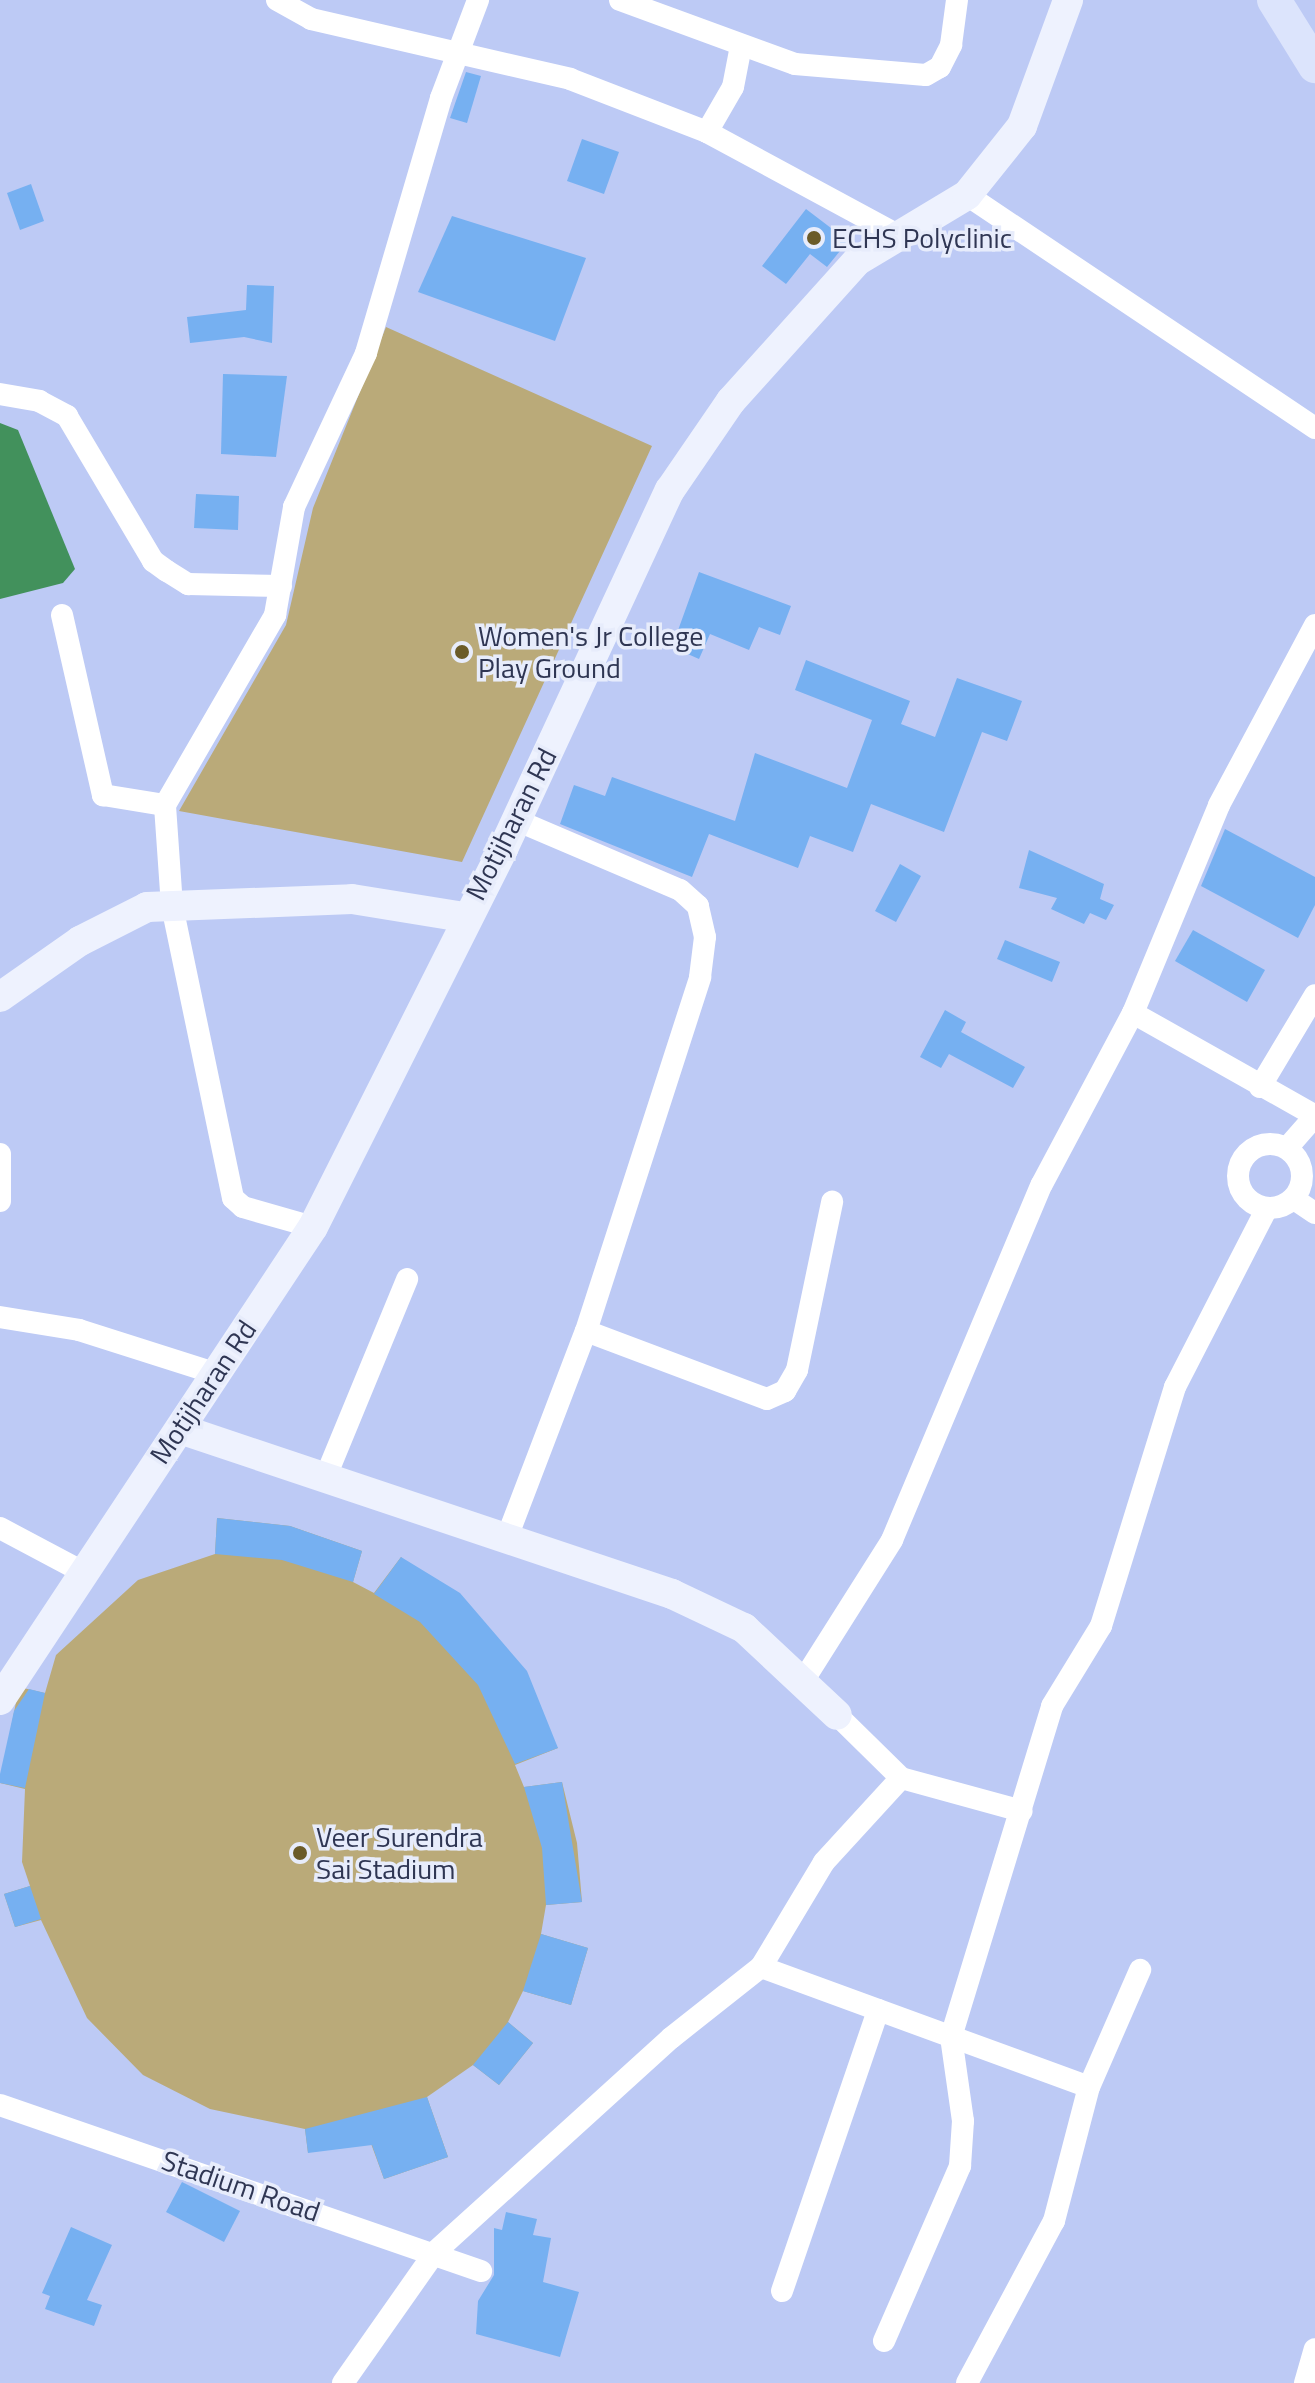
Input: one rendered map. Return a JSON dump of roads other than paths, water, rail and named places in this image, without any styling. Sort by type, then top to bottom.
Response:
[{"type":"main road","name":"Motijharan Rd","points":[[0,1700],[79,1570],[218,1374],[313,1227],[463,917],[516,820],[670,490],[731,401],[857,261],[896,234],[967,195],[1022,126],[1068,0]]},
{"type":"main road","points":[[1274,0],[1315,66]]},
{"type":"main road","points":[[0,997],[80,941],[147,907],[352,899],[463,917]]},
{"type":"main road","points":[[180,1429],[672,1594],[744,1628],[837,1715]]},
{"type":"street","points":[[277,0],[311,19],[460,50],[570,79],[707,132],[896,234]]},
{"type":"street","points":[[313,1227],[233,1198],[172,906],[165,805],[275,615],[294,507],[366,353],[478,0]]},
{"type":"street","points":[[620,0],[740,50],[795,64],[926,75],[940,67],[951,45],[957,0]]},
{"type":"street","points":[[707,132],[733,87],[740,50]]},
{"type":"street","points":[[967,195],[1315,428]]},
{"type":"street","points":[[0,394],[39,401],[67,416],[153,561],[167,571],[188,584],[281,586]]},
{"type":"street","points":[[62,615],[103,795],[165,805]]},
{"type":"street","points":[[803,1681],[892,1540],[1042,1184],[1133,1013],[1219,805],[1315,625]]},
{"type":"street","points":[[506,1540],[586,1331],[700,977],[705,937],[698,906],[680,890],[516,820]]},
{"type":"street","points":[[1260,1087],[1315,995]]},
{"type":"street","points":[[1133,1013],[1313,1115],[1287,1148]]},
{"type":"street","points":[[1266,1210],[1240,1191],[1242,1158],[1263,1145],[1287,1148],[1303,1172],[1294,1199]]},
{"type":"street","points":[[0,1154],[0,1201]]},
{"type":"street","points":[[884,2341],[960,2166],[963,2121],[951,2037],[1052,1706],[1101,1626],[1175,1387],[1266,1210],[1294,1199]]},
{"type":"street","points":[[1294,1199],[1315,1213]]},
{"type":"street","points":[[586,1331],[767,1399],[785,1391],[797,1370],[832,1202]]},
{"type":"street","points":[[326,1476],[407,1279]]},
{"type":"street","points":[[0,1317],[79,1330],[218,1374]]},
{"type":"street","points":[[0,1528],[79,1570]]},
{"type":"street","points":[[837,1715],[901,1778],[1022,1811]]},
{"type":"street","points":[[343,2383],[435,2252],[671,2038],[761,1967],[824,1862],[901,1778]]},
{"type":"street","points":[[761,1967],[1089,2087]]},
{"type":"street","points":[[967,2383],[1054,2221],[1089,2087],[1140,1970]]},
{"type":"street","points":[[782,2291],[878,2010]]},
{"type":"street","name":"Stadium Road","points":[[0,2105],[435,2252],[481,2271]]},
{"type":"street","points":[[1305,2383],[1315,2349]]},
{"type":"place","name":"ECHS Polyclinic","points":[[814,238]]},
{"type":"place","name":"Women's Jr College Play Ground","points":[[462,652]]},
{"type":"place","name":"Veer Surendra Sai Stadium","points":[[300,1853]]}]
